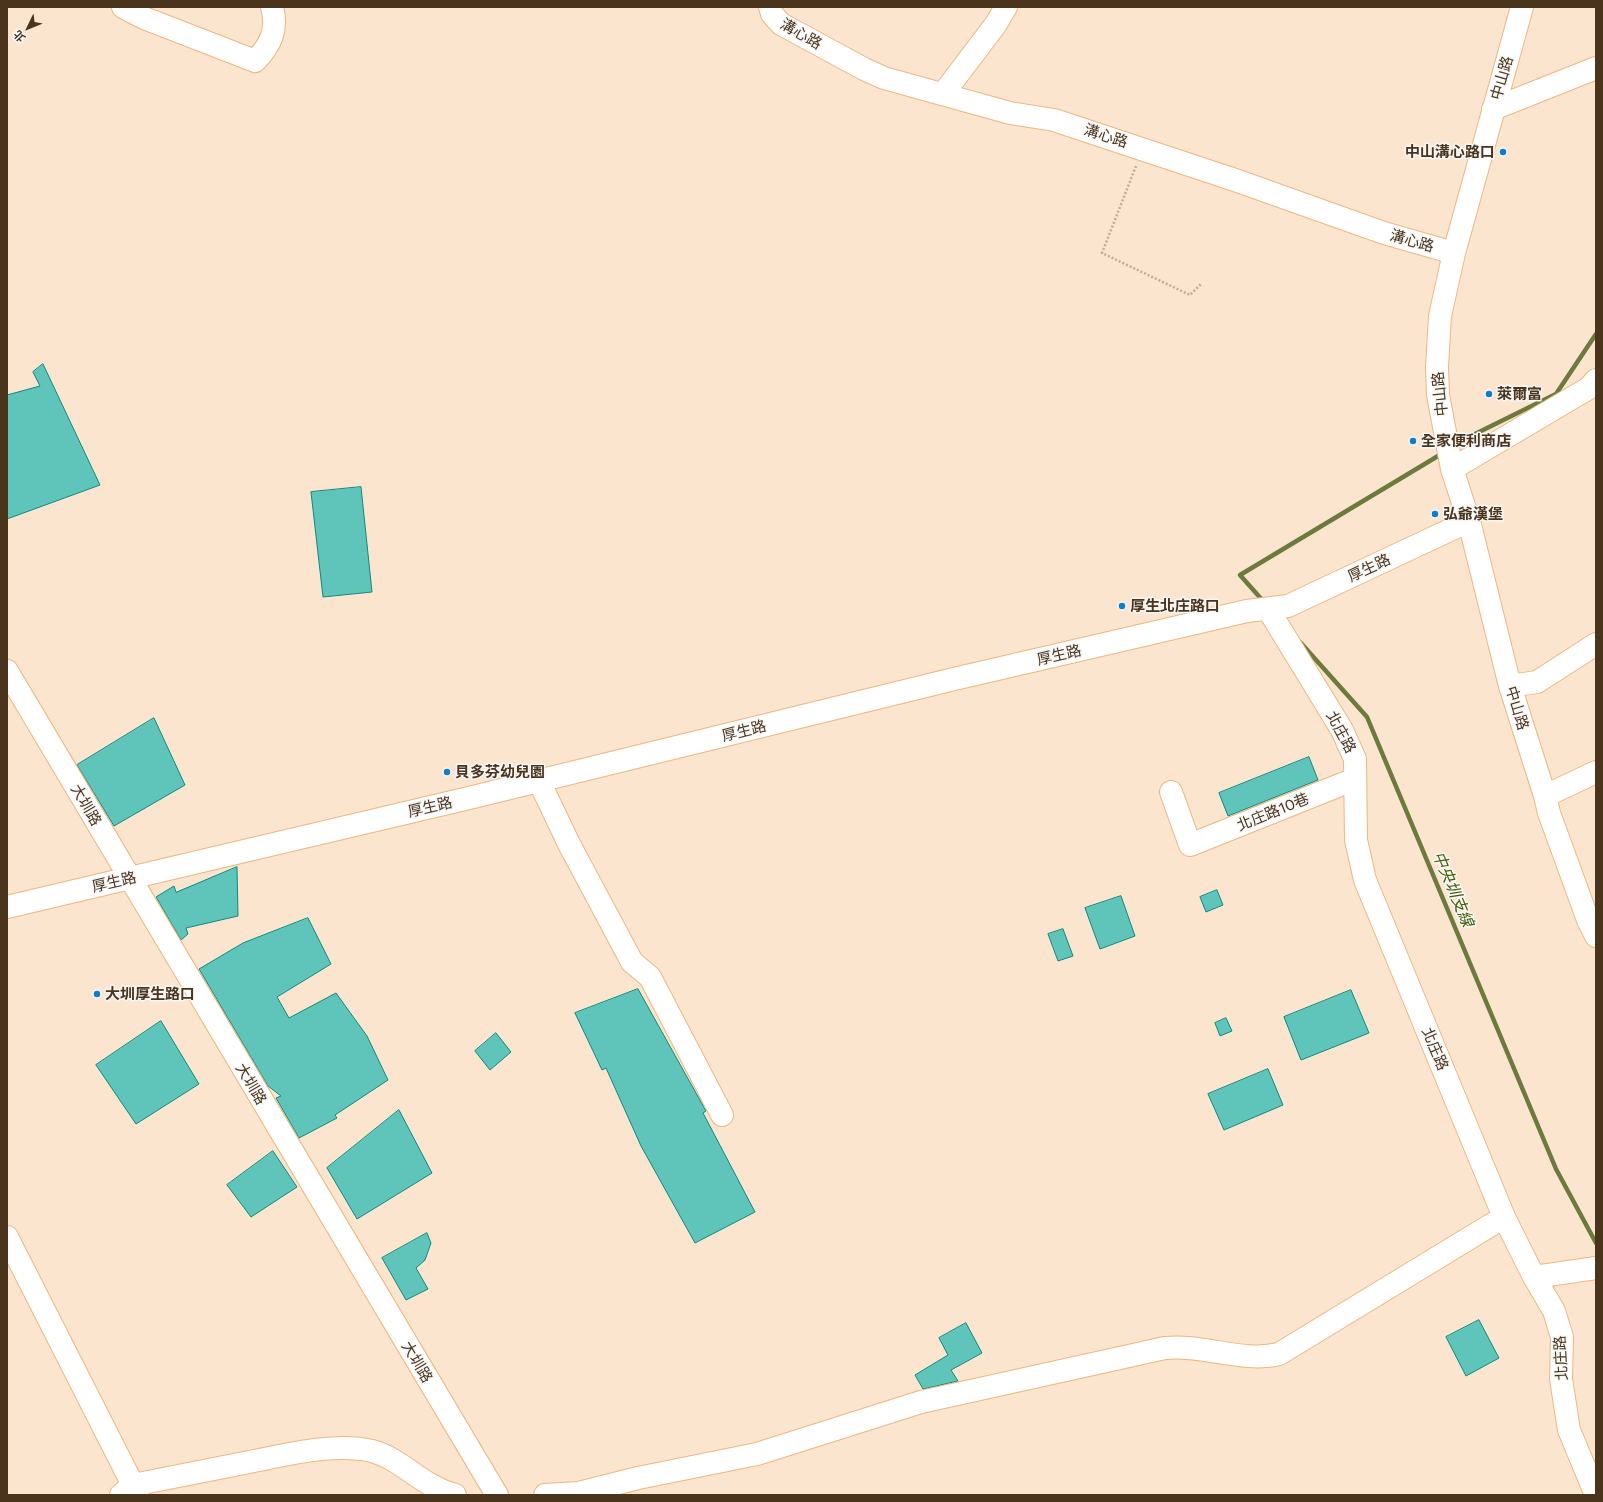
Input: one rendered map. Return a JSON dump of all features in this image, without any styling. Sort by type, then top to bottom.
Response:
[{"type":"street","points":[[124,7],[144,18],[255,61],[264,52],[272,37],[274,21],[272,7]]},
{"type":"street","name":"溝心路","points":[[770,7],[772,14],[781,24],[864,69],[884,78],[977,105],[1010,113],[1054,120],[1143,148],[1384,233],[1454,253]]},
{"type":"street","points":[[943,94],[996,24],[1006,7]]},
{"type":"street","name":"中山路","points":[[1522,7],[1454,253],[1440,316],[1437,367],[1438,395],[1451,466],[1469,521],[1510,686],[1551,819],[1588,920],[1596,936]]},
{"type":"street","points":[[1493,109],[1596,68]]},
{"type":"street","points":[[1451,466],[1588,388],[1596,380]]},
{"type":"street","name":"厚生路","points":[[7,906],[129,879],[540,781],[954,679],[1247,611],[1288,606],[1469,521]]},
{"type":"street","name":"北庄路","points":[[1268,609],[1342,730],[1355,759],[1356,840],[1365,880],[1504,1217],[1534,1277],[1554,1312],[1562,1337],[1561,1379],[1569,1430],[1596,1495]]},
{"type":"street","points":[[1510,686],[1537,682],[1596,644]]},
{"type":"street","name":"大圳路","points":[[7,672],[497,1495]]},
{"type":"street","points":[[1545,796],[1596,772]]},
{"type":"street","name":"北庄路10巷","points":[[1171,792],[1190,845],[1355,779]]},
{"type":"street","points":[[540,781],[569,844],[632,962],[650,977],[722,1114]]},
{"type":"street","points":[[545,1495],[579,1493],[638,1478],[757,1454],[921,1402],[1165,1348],[1188,1347],[1254,1357],[1279,1354],[1504,1217]]},
{"type":"street","points":[[7,1237],[131,1492],[297,1452],[356,1448],[370,1450],[384,1455],[428,1484],[454,1495]]},
{"type":"street","points":[[1534,1277],[1596,1268]]},
{"type":"path","points":[[1143,148],[1102,253],[1190,295],[1202,283]]},
{"type":"building","points":[[43,364],[100,485],[7,519],[7,395],[40,386],[33,372]]},
{"type":"building","points":[[361,487],[372,592],[323,597],[311,492]]},
{"type":"building","points":[[154,718],[185,785],[114,826],[77,765]]},
{"type":"building","points":[[1309,757],[1318,780],[1228,816],[1219,793]]},
{"type":"building","points":[[237,867],[238,916],[186,928],[188,934],[181,940],[156,897],[174,886],[176,892]]},
{"type":"building","points":[[1217,890],[1223,905],[1206,912],[1200,897]]},
{"type":"building","points":[[1121,896],[1135,936],[1100,949],[1085,908]]},
{"type":"building","points":[[308,918],[331,964],[277,997],[289,1018],[336,993],[367,1036],[388,1080],[335,1115],[337,1118],[299,1138],[276,1098],[281,1096],[268,1086],[199,969],[243,943]]},
{"type":"building","points":[[1063,929],[1073,956],[1058,961],[1048,934]]},
{"type":"building","points":[[638,989],[706,1111],[703,1113],[755,1212],[695,1243],[641,1146],[606,1068],[602,1070],[575,1013]]},
{"type":"building","points":[[1351,990],[1369,1033],[1301,1060],[1284,1017]]},
{"type":"building","points":[[1226,1018],[1232,1031],[1220,1036],[1215,1023]]},
{"type":"building","points":[[161,1021],[199,1084],[136,1124],[96,1065]]},
{"type":"building","points":[[496,1033],[511,1052],[490,1070],[475,1051]]},
{"type":"building","points":[[1268,1069],[1283,1105],[1224,1130],[1208,1094]]},
{"type":"building","points":[[399,1110],[432,1173],[357,1219],[327,1168]]},
{"type":"building","points":[[273,1151],[297,1187],[251,1217],[227,1185]]},
{"type":"building","points":[[427,1233],[431,1243],[425,1260],[416,1268],[428,1289],[406,1300],[382,1258]]},
{"type":"building","points":[[1479,1320],[1499,1358],[1466,1376],[1446,1337]]},
{"type":"building","points":[[966,1323],[982,1353],[951,1370],[958,1381],[923,1389],[915,1375],[948,1355],[939,1338]]},
{"type":"waterway","points":[[1454,446],[1556,394],[1596,334]]},
{"type":"waterway","points":[[1264,602],[1240,575],[1443,453]]},
{"type":"waterway","name":"中央圳支線","points":[[1300,642],[1367,717],[1556,1169],[1596,1243]]},
{"type":"place","name":"中山溝心路口","points":[[1503,152]]},
{"type":"place","name":"萊爾富","points":[[1489,394]]},
{"type":"place","name":"全家便利商店","points":[[1413,441]]},
{"type":"place","name":"弘爺漢堡","points":[[1435,514]]},
{"type":"place","name":"厚生北庄路口","points":[[1122,606]]},
{"type":"place","name":"貝多芬幼兒園","points":[[447,772]]},
{"type":"place","name":"大圳厚生路口","points":[[97,994]]}]
